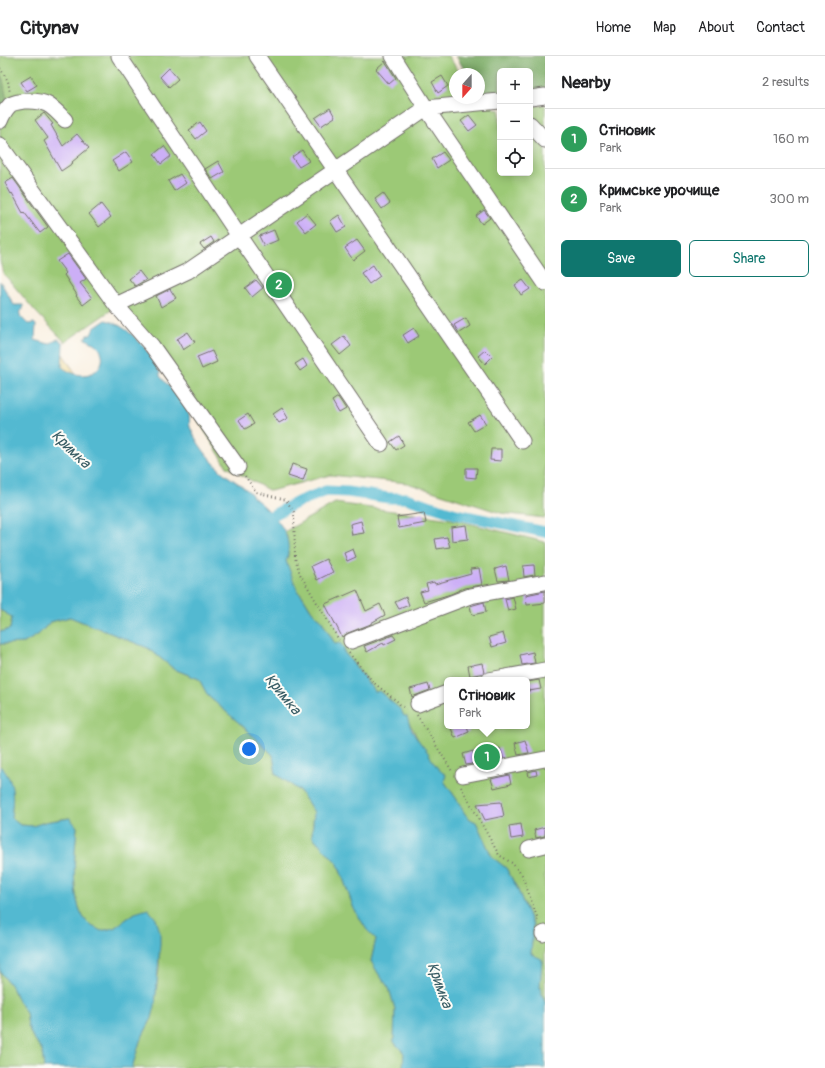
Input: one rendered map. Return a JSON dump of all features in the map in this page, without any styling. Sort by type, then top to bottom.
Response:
[{"type":"lane","points":[[119,56],[239,236],[381,444]]},
{"type":"lane","points":[[256,56],[522,441]]},
{"type":"lane","points":[[393,56],[426,108],[545,283]]},
{"type":"lane","points":[[533,98],[545,96]]},
{"type":"lane","points":[[0,121],[9,105],[14,102],[23,101],[42,101],[53,107],[65,120]]},
{"type":"lane","points":[[116,305],[188,271],[426,108],[497,101]]},
{"type":"lane","points":[[533,127],[545,140]]},
{"type":"lane","points":[[0,145],[116,305],[152,346],[238,467]]},
{"type":"lane","points":[[350,646],[470,596],[545,582]]},
{"type":"lane","points":[[506,677],[545,670]]},
{"type":"lane","points":[[413,708],[444,694]]},
{"type":"lane","points":[[459,778],[545,759]]},
{"type":"lane","points":[[529,849],[545,845]]},
{"type":"path","points":[[0,68],[8,81],[11,100],[9,105]]},
{"type":"path","points":[[238,467],[256,492],[286,500],[294,512],[295,558],[300,574],[340,642],[350,646],[374,683],[401,706],[413,708],[459,778],[499,855],[512,863],[522,875],[544,934]]},
{"type":"green space","points":[[0,56],[448,56],[457,68],[449,68],[449,104],[485,104],[485,99],[497,110],[497,176],[533,176],[533,106],[545,105],[545,518],[501,513],[407,483],[330,475],[270,491],[227,467],[152,346],[114,308],[65,342],[36,312],[3,273],[0,261],[0,115],[3,80],[0,74]]},
{"type":"green space","points":[[456,56],[545,56],[545,93],[533,95],[533,68],[497,68],[497,98],[485,100],[485,68],[463,68]]},
{"type":"green space","points":[[0,74],[3,80],[7,102],[0,115]]},
{"type":"green space","points":[[335,503],[451,519],[545,542],[545,1003],[540,988],[542,960],[531,954],[533,925],[517,888],[506,868],[492,857],[476,822],[470,819],[464,812],[444,781],[446,775],[440,771],[431,760],[404,716],[390,700],[379,691],[376,692],[344,652],[344,648],[335,644],[320,618],[315,616],[302,595],[298,592],[286,561],[288,556],[287,536],[284,532]]},
{"type":"green space","points":[[0,610],[12,617],[10,629],[0,632]]},
{"type":"green space","points":[[70,617],[148,648],[174,669],[199,679],[208,696],[273,755],[276,774],[300,791],[314,812],[312,836],[338,864],[354,909],[367,930],[376,939],[371,961],[389,988],[395,1009],[394,1042],[404,1053],[403,1068],[132,1068],[140,1041],[152,1018],[159,968],[159,956],[135,913],[114,928],[101,931],[90,925],[83,917],[78,906],[74,879],[77,827],[69,818],[45,822],[33,826],[20,825],[11,818],[12,790],[5,771],[0,766],[0,644],[24,643],[39,634],[50,622]]},
{"type":"green space","points":[[0,971],[13,989],[18,1001],[26,1012],[28,1026],[33,1038],[42,1050],[44,1068],[0,1068]]},
{"type":"sand","points":[[62,353],[76,374],[64,381],[51,360]]},
{"type":"water","name":"Кримка","points":[[0,281],[14,305],[23,305],[20,316],[28,324],[34,323],[36,325],[35,340],[49,344],[58,339],[63,343],[62,367],[74,373],[85,375],[93,372],[99,367],[102,360],[101,352],[96,345],[85,339],[87,335],[91,335],[94,328],[106,320],[127,330],[143,346],[153,359],[160,372],[160,376],[184,404],[189,415],[190,426],[199,445],[220,470],[247,490],[280,524],[288,542],[286,561],[298,592],[304,598],[313,613],[320,618],[335,644],[340,643],[344,648],[344,652],[375,692],[379,691],[401,710],[404,716],[407,716],[415,735],[428,752],[436,766],[446,775],[444,781],[464,812],[470,819],[476,822],[492,857],[506,868],[517,888],[533,926],[531,954],[542,959],[540,988],[545,1003],[545,1068],[403,1068],[404,1053],[394,1042],[395,1009],[389,988],[371,961],[376,939],[367,930],[354,909],[338,864],[312,836],[314,812],[300,791],[276,774],[273,755],[208,696],[199,679],[174,669],[148,648],[70,617],[50,622],[39,634],[24,643],[0,644],[0,632],[10,629],[12,617],[0,610]]},
{"type":"water","points":[[0,766],[9,778],[11,784],[13,797],[11,818],[20,825],[33,826],[45,822],[70,818],[77,827],[74,879],[78,906],[83,917],[90,925],[101,931],[114,928],[135,913],[148,909],[156,919],[160,932],[160,944],[155,1006],[152,1018],[140,1041],[132,1068],[44,1068],[42,1050],[33,1038],[28,1026],[26,1012],[18,1001],[13,989],[0,971]]},
{"type":"building","points":[[385,61],[396,78],[389,84],[376,69]]},
{"type":"building","points":[[169,68],[178,79],[169,87],[160,77]]},
{"type":"building","points":[[31,76],[37,85],[27,91],[21,82]]},
{"type":"building","points":[[442,76],[448,86],[438,93],[432,82]]},
{"type":"building","points":[[330,108],[335,117],[321,126],[315,118]]},
{"type":"building","points":[[44,113],[53,124],[51,125],[63,146],[77,134],[89,148],[72,162],[73,163],[61,171],[44,141],[48,138],[35,120]]},
{"type":"building","points":[[469,115],[477,125],[469,131],[461,121]]},
{"type":"building","points":[[200,122],[206,131],[196,139],[189,130]]},
{"type":"building","points":[[164,146],[171,156],[161,164],[154,154]]},
{"type":"building","points":[[302,150],[309,161],[299,167],[292,157]]},
{"type":"building","points":[[126,152],[133,162],[119,171],[112,161]]},
{"type":"building","points":[[443,152],[449,160],[437,168],[432,159]]},
{"type":"building","points":[[218,161],[224,172],[212,179],[205,169]]},
{"type":"building","points":[[180,174],[186,183],[174,191],[168,181]]},
{"type":"building","points":[[13,178],[48,227],[40,233],[24,212],[23,213],[5,183]]},
{"type":"building","points":[[383,193],[390,203],[382,209],[375,199]]},
{"type":"building","points":[[101,204],[111,217],[99,227],[89,214]]},
{"type":"building","points":[[484,210],[490,218],[482,224],[476,216]]},
{"type":"building","points":[[307,213],[316,224],[306,232],[297,221]]},
{"type":"building","points":[[339,215],[346,227],[337,232],[330,221]]},
{"type":"building","points":[[274,230],[278,240],[264,246],[259,236]]},
{"type":"building","points":[[211,237],[214,242],[204,249],[200,244]]},
{"type":"building","points":[[357,240],[365,251],[353,260],[345,248]]},
{"type":"building","points":[[68,254],[86,279],[80,283],[92,298],[83,305],[64,275],[66,273],[57,261]]},
{"type":"building","points":[[373,265],[380,276],[369,284],[361,273]]},
{"type":"building","points":[[139,271],[146,280],[135,286],[129,279]]},
{"type":"building","points":[[256,280],[263,288],[252,297],[245,288]]},
{"type":"building","points":[[523,280],[530,289],[521,295],[515,285]]},
{"type":"building","points":[[170,289],[176,298],[161,307],[156,296]]},
{"type":"building","points":[[466,318],[470,326],[459,333],[454,325]]},
{"type":"building","points":[[414,328],[419,336],[408,343],[403,335]]},
{"type":"building","points":[[188,332],[195,342],[183,350],[177,339]]},
{"type":"building","points":[[344,336],[351,346],[340,355],[332,345]]},
{"type":"building","points":[[485,350],[492,357],[485,364],[478,356]]},
{"type":"building","points":[[212,351],[217,362],[202,369],[197,357]]},
{"type":"building","points":[[303,359],[307,366],[300,371],[295,364]]},
{"type":"building","points":[[338,397],[346,409],[339,413],[332,401]]},
{"type":"building","points":[[282,408],[288,418],[279,423],[273,414]]},
{"type":"building","points":[[248,414],[254,424],[245,429],[239,420]]},
{"type":"building","points":[[480,415],[486,424],[474,431],[468,422]]},
{"type":"building","points":[[399,436],[404,445],[396,450],[390,442]]},
{"type":"building","points":[[491,449],[501,449],[501,461],[490,460]]},
{"type":"building","points":[[292,464],[307,469],[303,481],[288,476]]},
{"type":"building","points":[[466,468],[477,468],[476,478],[466,477]]},
{"type":"building","points":[[424,513],[426,523],[399,528],[397,517]]},
{"type":"building","points":[[361,521],[364,533],[352,535],[350,524]]},
{"type":"building","points":[[466,525],[468,539],[452,541],[451,527]]},
{"type":"building","points":[[447,537],[450,547],[437,549],[435,539]]},
{"type":"building","points":[[353,549],[356,557],[347,561],[344,553]]},
{"type":"building","points":[[326,559],[333,572],[317,580],[311,566]]},
{"type":"building","points":[[534,565],[535,575],[524,577],[523,566]]},
{"type":"building","points":[[506,566],[509,580],[498,581],[495,569]]},
{"type":"building","points":[[479,568],[482,585],[464,588],[451,594],[424,602],[420,592],[428,590],[426,584],[434,582],[435,584],[471,574],[470,569]]},
{"type":"building","points":[[357,590],[366,611],[380,604],[385,615],[371,624],[342,637],[325,604]]},
{"type":"building","points":[[545,591],[545,603],[527,605],[526,595]]},
{"type":"building","points":[[406,597],[409,605],[399,609],[395,602]]},
{"type":"building","points":[[513,597],[516,609],[508,611],[505,599]]},
{"type":"building","points":[[484,602],[486,612],[472,615],[470,606]]},
{"type":"building","points":[[503,633],[506,643],[492,647],[489,637]]},
{"type":"building","points":[[393,635],[396,639],[384,645],[383,643],[367,652],[364,646]]},
{"type":"building","points":[[533,652],[535,663],[522,665],[520,655]]},
{"type":"building","points":[[482,663],[484,673],[470,676],[468,666]]},
{"type":"building","points":[[539,680],[541,689],[530,691],[530,682]]},
{"type":"building","points":[[428,684],[430,690],[412,697],[410,689]]},
{"type":"building","points":[[451,729],[468,729],[469,732],[455,738]]},
{"type":"building","points":[[525,740],[529,753],[518,755],[515,743]]},
{"type":"building","points":[[500,748],[503,758],[494,760],[492,751]]},
{"type":"building","points":[[473,751],[477,763],[466,765],[463,754]]},
{"type":"building","points":[[536,770],[537,775],[529,777],[528,772]]},
{"type":"building","points":[[509,775],[511,784],[494,788],[491,779]]},
{"type":"building","points":[[501,802],[504,816],[485,820],[477,804]]},
{"type":"building","points":[[521,824],[523,837],[511,839],[509,826]]},
{"type":"building","points":[[545,827],[545,836],[536,838],[534,830]]},
{"type":"waterway","points":[[273,515],[300,501],[326,491],[348,492],[389,498],[406,498],[456,514],[545,532]]},
{"type":"place","name":"Кримське урочище","points":[[279,285]]},
{"type":"place","name":"Стіновик","points":[[487,757]]}]
